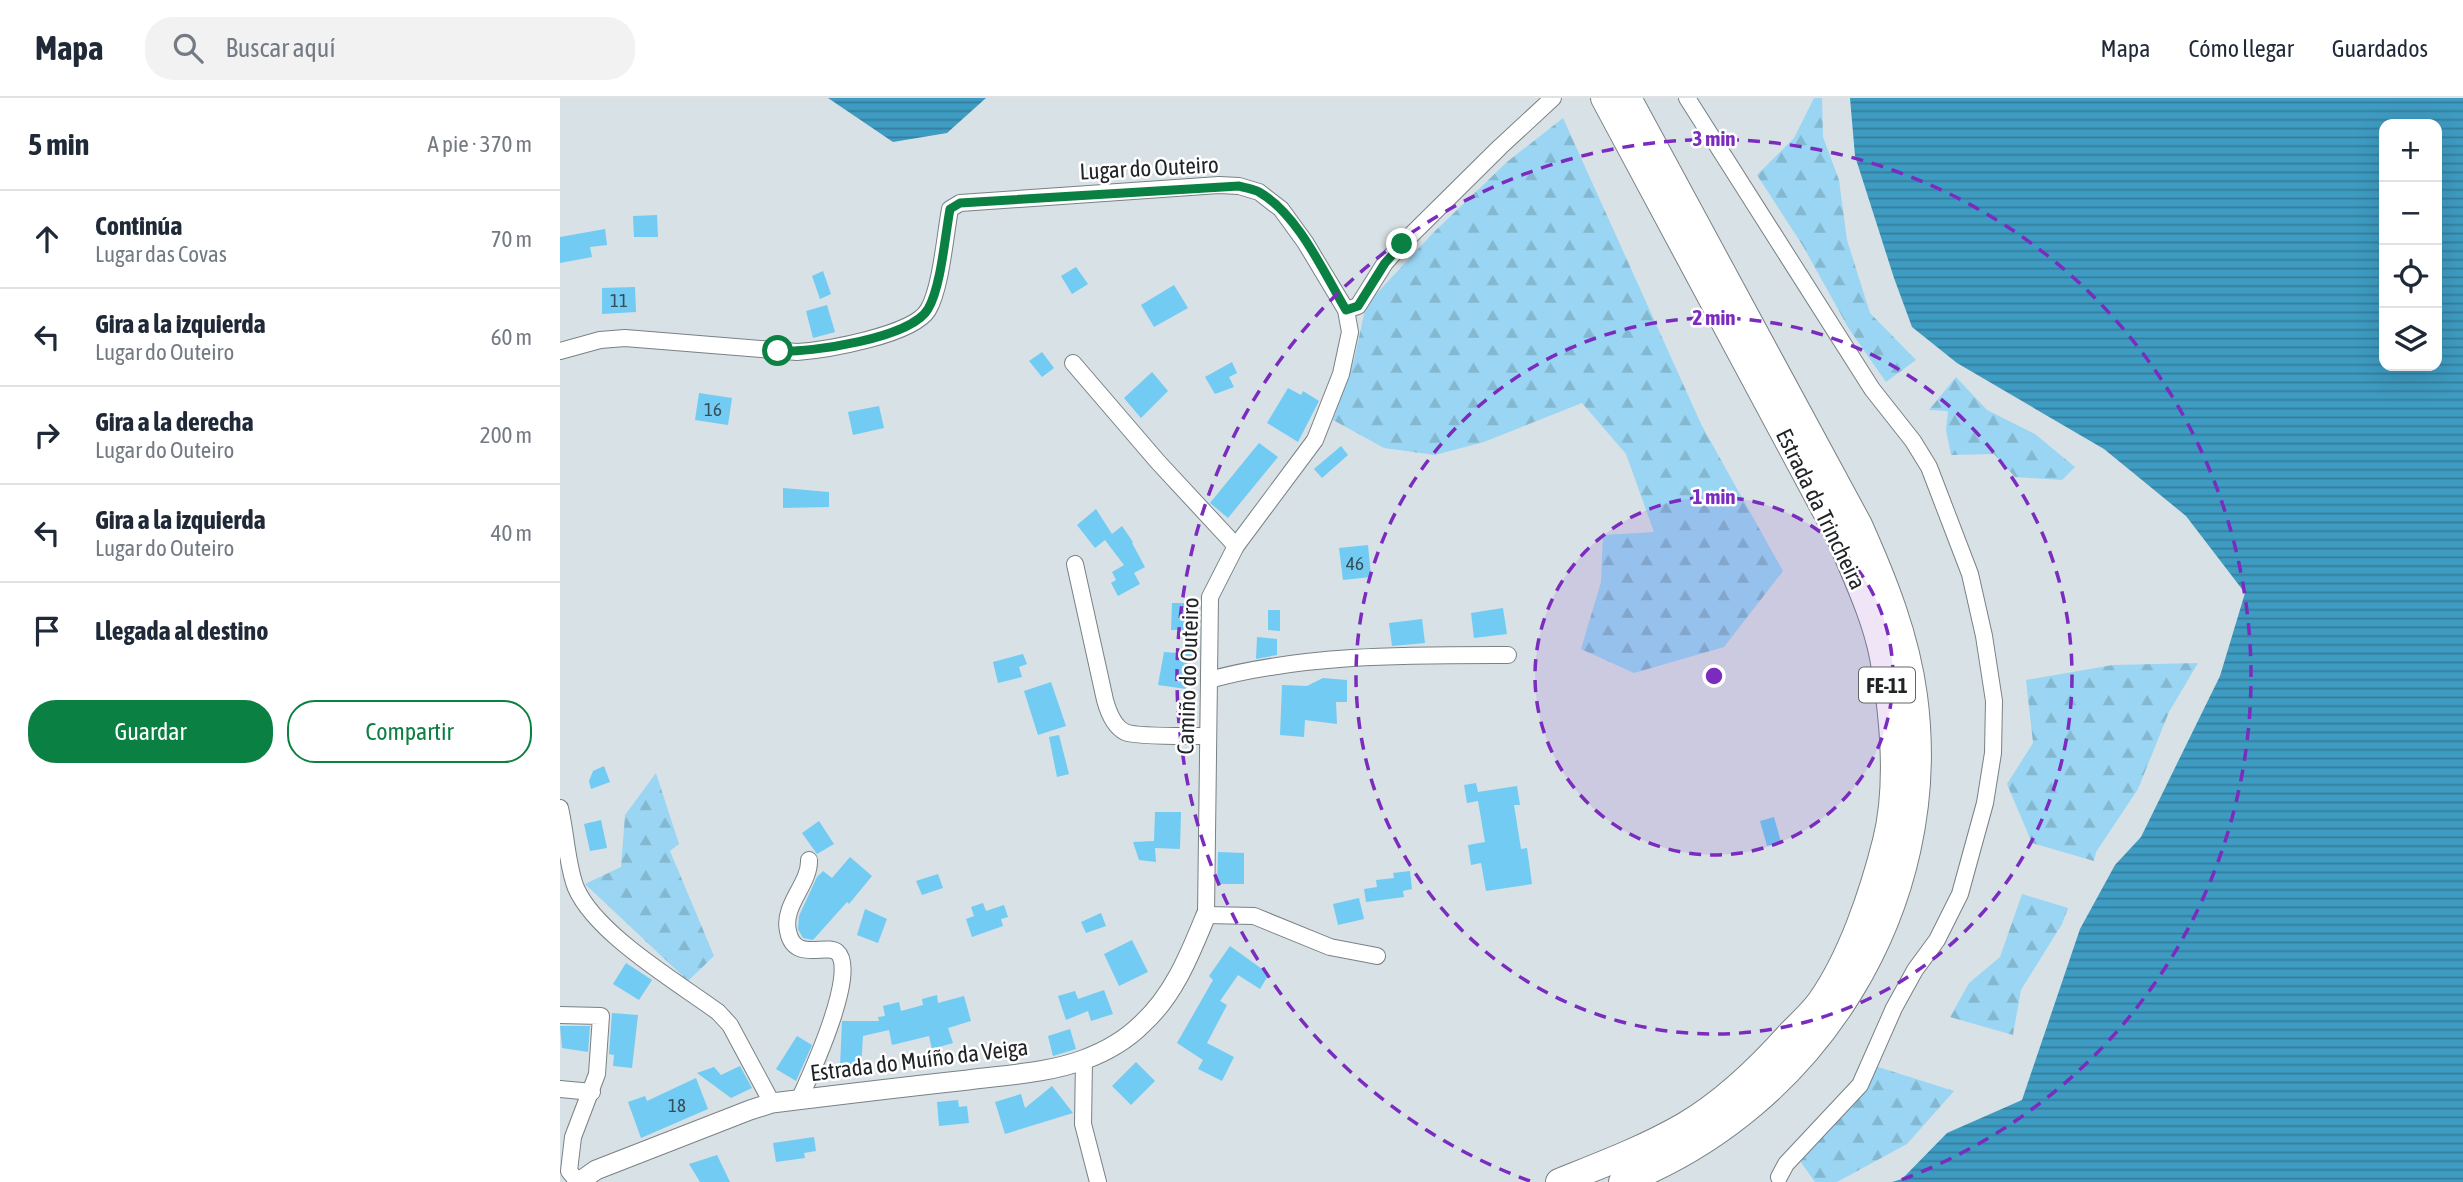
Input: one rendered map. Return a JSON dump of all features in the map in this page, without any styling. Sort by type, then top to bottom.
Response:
[{"type":"highway","name":"Estrada da Trincheira","points":[[1559,1182],[1633,1153],[1685,1126],[1728,1096],[1761,1068],[1820,1002],[1844,959],[1861,918],[1886,840],[1893,767],[1891,710],[1882,654],[1864,595],[1840,538],[1604,98]]},
{"type":"highway","name":"Estrada da Trincheira","points":[[1622,1182],[1703,1142],[1744,1113],[1777,1084],[1838,1013],[1864,969],[1885,925],[1910,841],[1916,801],[1917,766],[1914,698],[1904,640],[1883,578],[1852,513],[1628,98]]},
{"type":"street","points":[[1346,310],[1358,306],[1385,263],[1402,244],[1500,146],[1553,98]]},
{"type":"street","points":[[1687,98],[1872,390],[1913,441],[1929,467],[1970,574],[1984,636],[1993,701],[1993,753],[1985,803],[1960,894],[1937,940],[1915,970],[1894,1008],[1860,1085],[1786,1164],[1779,1177]]},
{"type":"street","name":"Lugar do Outeiro","points":[[560,351],[600,340],[625,338],[797,352],[815,351],[897,331],[920,320],[934,297],[950,209],[954,205],[1219,185],[1239,186],[1259,192],[1281,209],[1306,242],[1346,310]]},
{"type":"street","name":"Camiño do Outeiro","points":[[1206,915],[1210,597],[1236,546],[1315,440],[1341,374],[1350,332],[1346,310]]},
{"type":"street","points":[[1073,363],[1158,462],[1236,546]]},
{"type":"street","points":[[1075,564],[1105,700],[1115,724],[1127,733],[1207,736]]},
{"type":"street","points":[[1209,680],[1283,664],[1376,658],[1508,655]]},
{"type":"street","points":[[560,808],[576,886],[585,904],[609,932],[718,1012],[730,1024],[772,1104]]},
{"type":"street","points":[[799,1100],[835,1010],[842,977],[839,953],[832,949],[805,950],[794,943],[788,931],[788,918],[809,870],[809,860]]},
{"type":"street","points":[[1206,915],[1254,916],[1330,947],[1377,956]]},
{"type":"street","name":"Estrada do Muíño da Veiga","points":[[578,1182],[597,1171],[750,1110],[772,1104],[1002,1076],[1066,1066],[1084,1060],[1124,1040],[1143,1024],[1165,998],[1187,961],[1206,915]]},
{"type":"street","points":[[560,1015],[601,1016],[597,1074],[573,1137],[569,1171],[578,1182]]},
{"type":"street","points":[[1084,1060],[1083,1124],[1098,1182]]},
{"type":"street","points":[[560,1089],[592,1092]]},
{"type":"green space","points":[[1814,98],[1822,98],[1823,137],[1839,180],[1847,240],[1870,313],[1916,360],[1886,382],[1849,329],[1803,246],[1757,175],[1794,138]]},
{"type":"green space","points":[[1563,118],[1702,426],[1783,571],[1724,647],[1634,673],[1581,649],[1601,582],[1603,535],[1654,532],[1626,454],[1582,403],[1484,442],[1435,455],[1384,448],[1333,420],[1354,360],[1366,305],[1433,233],[1507,162]]},
{"type":"green space","points":[[1956,377],[1987,410],[2035,434],[2075,467],[2062,480],[2015,477],[1994,454],[1951,455],[1946,430],[1948,411],[1929,410]]},
{"type":"green space","points":[[2198,663],[2169,712],[2138,789],[2096,852],[2094,861],[2032,843],[2007,784],[2033,743],[2026,680],[2113,665]]},
{"type":"green space","points":[[656,773],[679,844],[670,851],[714,956],[688,981],[585,884],[621,867],[625,815]]},
{"type":"green space","points":[[2022,894],[2068,908],[2062,924],[2021,990],[2013,1035],[1950,1017],[1969,983],[2000,957]]},
{"type":"green space","points":[[1872,1065],[1954,1091],[1907,1144],[1837,1182],[1815,1182],[1800,1161],[1861,1093]]},
{"type":"shaded area","points":[[828,98],[986,98],[947,133],[893,142]]},
{"type":"shaded area","points":[[1850,98],[2463,98],[2463,1182],[1892,1182],[1902,1179],[1947,1133],[2022,1100],[2080,929],[2115,865],[2141,837],[2220,676],[2245,593],[2186,516],[2104,449],[1957,363],[1912,327],[1855,156]]},
{"type":"building","points":[[657,215],[658,237],[634,237],[633,216]]},
{"type":"building","points":[[605,229],[607,245],[590,247],[592,257],[560,263],[560,237]]},
{"type":"building","points":[[1076,267],[1088,284],[1072,294],[1061,276]]},
{"type":"building","points":[[823,271],[831,294],[820,299],[812,276]]},
{"type":"building","points":[[1174,285],[1188,308],[1154,327],[1141,305]]},
{"type":"building","points":[[635,287],[636,312],[602,314],[602,288]]},
{"type":"building","points":[[827,305],[835,332],[813,338],[806,311]]},
{"type":"building","points":[[1042,352],[1054,368],[1042,377],[1029,361]]},
{"type":"building","points":[[1232,362],[1237,373],[1229,377],[1234,387],[1215,394],[1205,377]]},
{"type":"building","points":[[1152,372],[1168,391],[1141,418],[1124,398]]},
{"type":"building","points":[[1288,388],[1301,395],[1303,391],[1319,401],[1298,442],[1267,423]]},
{"type":"building","points":[[699,393],[732,398],[728,425],[695,420]]},
{"type":"building","points":[[879,406],[884,428],[853,435],[848,412]]},
{"type":"building","points":[[1259,443],[1278,457],[1228,518],[1210,503]]},
{"type":"building","points":[[1341,446],[1348,455],[1322,478],[1314,469]]},
{"type":"building","points":[[783,488],[829,492],[829,507],[783,508]]},
{"type":"building","points":[[1096,509],[1112,534],[1122,526],[1145,567],[1134,573],[1140,584],[1118,596],[1111,583],[1116,580],[1112,572],[1124,565],[1105,540],[1095,548],[1077,525]]},
{"type":"building","points":[[1368,545],[1371,577],[1343,580],[1339,548]]},
{"type":"building","points":[[1172,603],[1193,603],[1193,630],[1171,630]]},
{"type":"building","points":[[1503,608],[1507,634],[1474,638],[1471,613]]},
{"type":"building","points":[[1268,610],[1280,610],[1280,631],[1268,630]]},
{"type":"building","points":[[1422,619],[1425,643],[1392,646],[1389,623]]},
{"type":"building","points":[[1257,637],[1277,639],[1277,655],[1256,659]]},
{"type":"building","points":[[1164,652],[1192,654],[1186,689],[1158,685]]},
{"type":"building","points":[[1023,654],[1027,664],[1019,667],[1022,677],[998,683],[993,662]]},
{"type":"building","points":[[1323,678],[1347,680],[1347,702],[1336,702],[1337,724],[1305,720],[1304,737],[1280,735],[1282,685],[1307,686]]},
{"type":"building","points":[[1051,682],[1066,726],[1038,735],[1024,691]]},
{"type":"building","points":[[1059,735],[1069,774],[1057,777],[1049,737]]},
{"type":"building","points":[[604,766],[610,782],[591,789],[589,781],[593,771]]},
{"type":"building","points":[[1476,783],[1478,792],[1517,786],[1520,805],[1514,805],[1521,849],[1527,848],[1532,884],[1486,891],[1481,863],[1471,865],[1468,845],[1485,842],[1478,801],[1467,803],[1464,785]]},
{"type":"building","points":[[1155,812],[1181,812],[1180,849],[1155,848],[1156,862],[1139,860],[1133,842],[1154,841]]},
{"type":"building","points":[[1774,817],[1781,842],[1767,846],[1760,821]]},
{"type":"building","points":[[601,820],[607,848],[590,851],[584,824]]},
{"type":"building","points":[[819,821],[834,844],[817,854],[802,833]]},
{"type":"building","points":[[1218,852],[1244,853],[1244,884],[1217,884]]},
{"type":"building","points":[[850,857],[872,876],[813,940],[803,938],[798,929],[799,916],[817,877],[823,871],[832,878]]},
{"type":"building","points":[[1410,871],[1412,889],[1403,891],[1404,897],[1366,902],[1364,889],[1377,887],[1376,880],[1394,878],[1393,873]]},
{"type":"building","points":[[938,874],[943,888],[922,895],[916,881]]},
{"type":"building","points":[[1359,898],[1364,919],[1338,925],[1333,904]]},
{"type":"building","points":[[983,903],[986,911],[1004,905],[1008,917],[1001,919],[1003,926],[972,937],[966,919],[974,916],[971,907]]},
{"type":"building","points":[[865,909],[887,919],[878,943],[857,935]]},
{"type":"building","points":[[1101,913],[1106,926],[1086,933],[1081,922]]},
{"type":"building","points":[[1132,940],[1148,972],[1119,986],[1104,954]]},
{"type":"building","points":[[1230,946],[1269,974],[1260,989],[1238,975],[1220,1001],[1227,1005],[1207,1043],[1234,1057],[1222,1081],[1198,1069],[1203,1060],[1177,1043],[1213,980],[1209,976]]},
{"type":"building","points":[[626,963],[652,980],[639,1000],[613,984]]},
{"type":"building","points":[[1104,990],[1113,1014],[1091,1021],[1088,1011],[1066,1020],[1058,996],[1075,991],[1078,999]]},
{"type":"building","points":[[937,995],[938,1003],[964,996],[971,1021],[948,1028],[953,1043],[932,1049],[929,1036],[892,1045],[889,1030],[863,1036],[861,1067],[840,1067],[842,1021],[879,1021],[878,1017],[885,1016],[883,1006],[899,1002],[901,1011],[923,1005],[922,999]]},
{"type":"building","points":[[612,1013],[638,1015],[632,1068],[613,1066],[614,1055],[609,1054]]},
{"type":"building","points":[[560,1026],[590,1026],[588,1052],[562,1048]]},
{"type":"building","points":[[1070,1029],[1076,1049],[1053,1056],[1048,1036]]},
{"type":"building","points":[[797,1036],[812,1045],[796,1081],[776,1069]]},
{"type":"building","points":[[1136,1062],[1155,1081],[1131,1105],[1112,1086]]},
{"type":"building","points":[[740,1066],[752,1088],[731,1098],[697,1073],[714,1067],[721,1075]]},
{"type":"building","points":[[696,1078],[708,1109],[641,1138],[628,1102],[645,1096],[647,1101]]},
{"type":"building","points":[[1052,1086],[1073,1113],[1005,1134],[995,1102],[1021,1094],[1025,1108]]},
{"type":"building","points":[[958,1100],[959,1107],[967,1106],[969,1123],[939,1126],[937,1102]]},
{"type":"building","points":[[814,1137],[816,1151],[804,1153],[805,1158],[776,1162],[773,1143]]},
{"type":"building","points":[[717,1155],[730,1182],[700,1182],[689,1164]]},
{"type":"route","points":[[778,351],[815,351],[897,331],[920,320],[934,297],[950,209],[960,203],[1219,185],[1239,186],[1259,192],[1281,209],[1306,242],[1346,310],[1358,306],[1367,288],[1402,244]]}]
